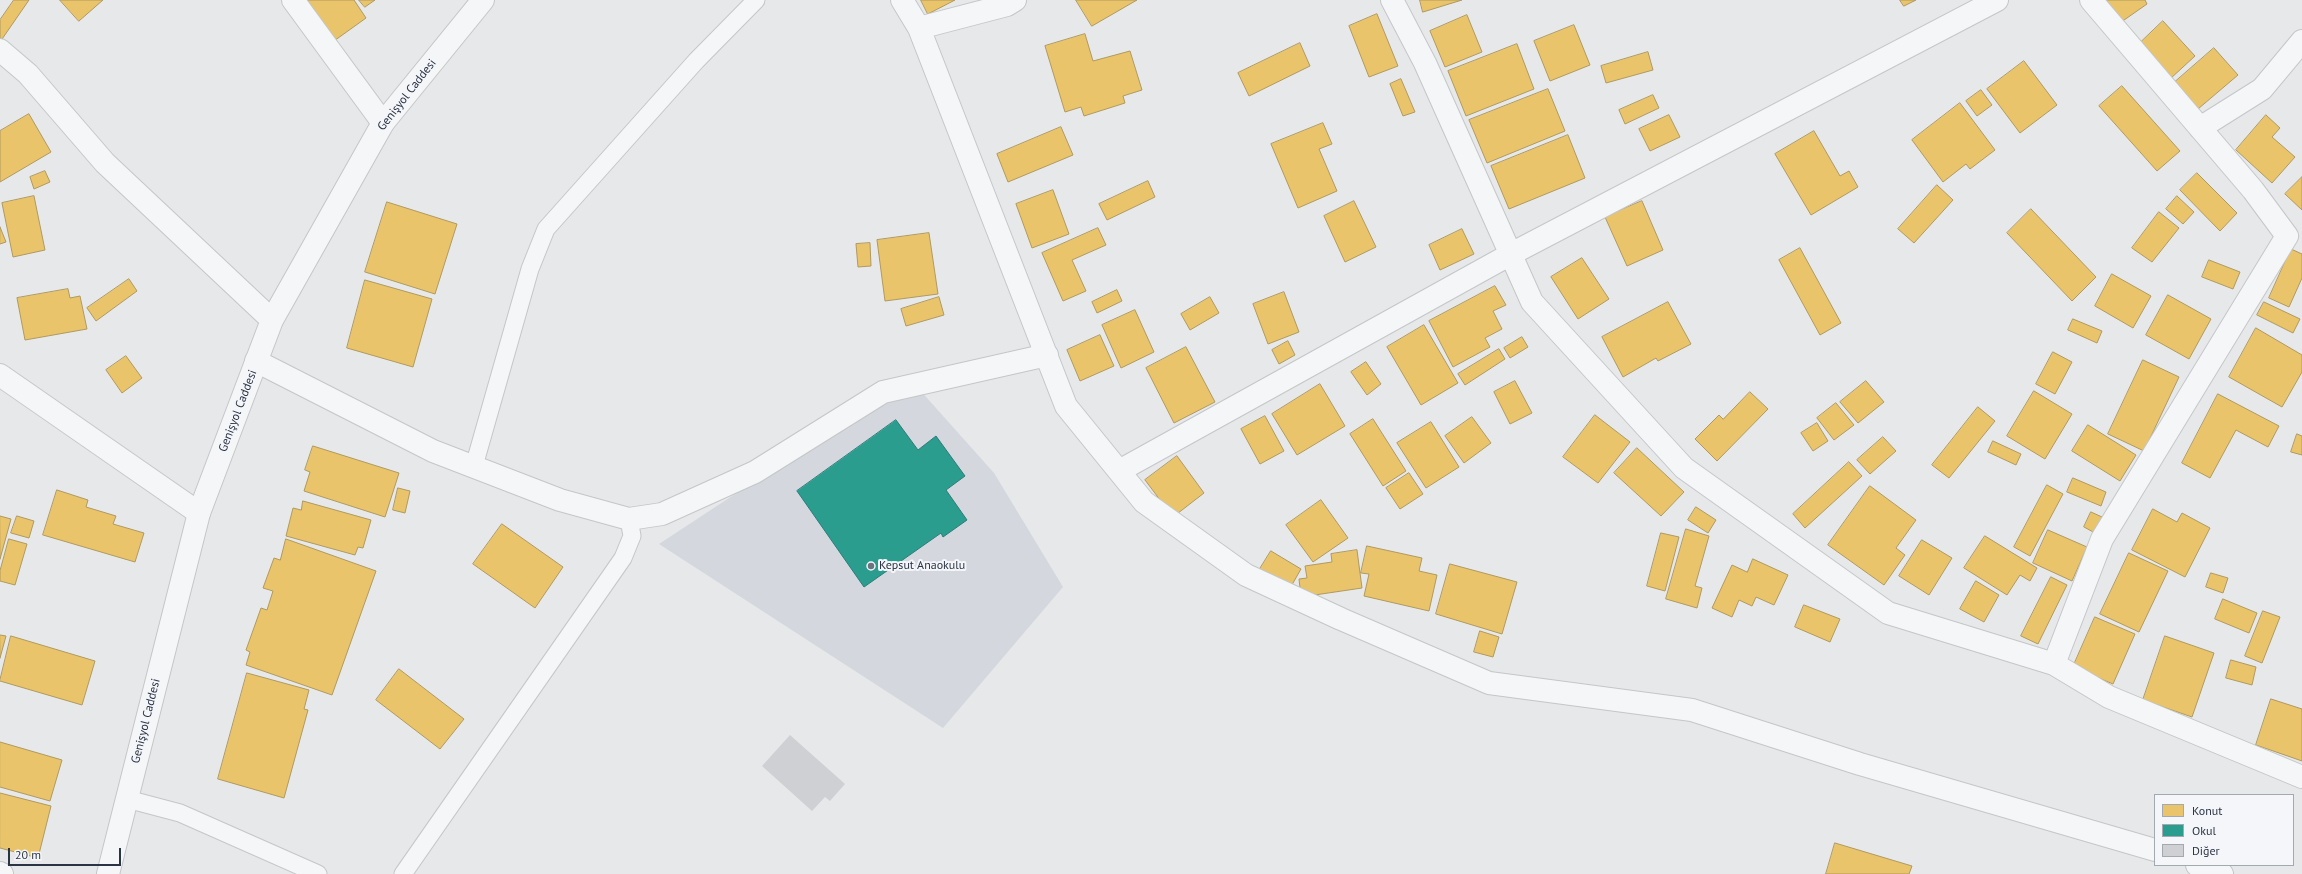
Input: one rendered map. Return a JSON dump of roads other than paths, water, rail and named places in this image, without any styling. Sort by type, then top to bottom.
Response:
[{"type":"street","points":[[293,0],[383,123]]},
{"type":"street","name":"Genişyol Caddesi","points":[[108,874],[199,513],[272,320],[383,123],[483,0]]},
{"type":"street","points":[[902,0],[919,28],[1066,406],[1144,502],[1246,575],[1341,619],[1489,683],[1692,710],[1860,764],[2154,850]]},
{"type":"street","points":[[919,28],[1007,5],[1016,0]]},
{"type":"street","points":[[1392,0],[1425,63],[1532,302],[1684,468],[1888,613],[2054,664],[2108,697],[2302,777]]},
{"type":"street","points":[[1119,471],[1511,254],[1997,0]]},
{"type":"street","points":[[2054,664],[2102,540],[2287,236],[2253,190],[2091,0]]},
{"type":"street","points":[[2200,128],[2262,89],[2302,41]]},
{"type":"street","points":[[0,50],[28,74],[106,163],[272,320]]},
{"type":"street","points":[[256,361],[433,450],[560,500],[629,519],[662,514],[755,472],[883,392],[1047,355]]},
{"type":"street","points":[[0,375],[199,513]]},
{"type":"street","points":[[2200,866],[2222,874]]},
{"type":"lane","points":[[474,466],[530,270],[546,229],[722,33],[756,0]]},
{"type":"lane","points":[[403,874],[623,558],[632,536],[629,519]]},
{"type":"lane","points":[[127,799],[180,813],[318,874]]},
{"type":"place","name":"Kepsut Anaokulu","points":[[871,566]]}]
